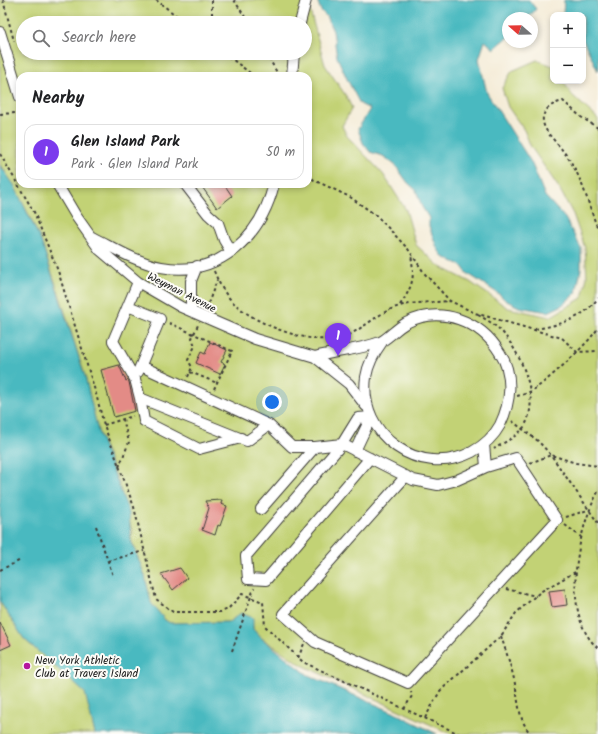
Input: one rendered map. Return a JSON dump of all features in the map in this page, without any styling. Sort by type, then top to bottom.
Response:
[{"type":"street","points":[[302,16],[306,0]]},
{"type":"street","points":[[0,32],[16,84]]},
{"type":"street","points":[[292,72],[293,60]]},
{"type":"street","name":"Weyman Avenue","points":[[60,188],[90,236],[104,254],[138,282],[191,311],[255,339],[315,357]]},
{"type":"street","points":[[188,188],[208,214],[218,223],[224,240],[232,252]]},
{"type":"street","points":[[90,236],[127,255],[156,266],[172,268],[197,266],[219,259],[232,252],[254,231],[267,206],[273,188]]},
{"type":"street","points":[[219,259],[224,240]]},
{"type":"street","points":[[191,311],[191,281],[197,266]]},
{"type":"street","points":[[138,282],[113,340],[135,379],[144,422],[199,448],[241,438]]},
{"type":"street","points":[[128,306],[160,319],[135,379]]},
{"type":"street","points":[[315,357],[349,384],[369,412],[389,442],[407,454],[418,458],[431,460],[449,460],[465,455],[484,444],[498,428],[509,398],[508,371],[503,357],[488,336],[467,322],[446,316],[423,317],[400,326],[382,342],[373,355],[366,376],[366,397],[369,412],[355,451]]},
{"type":"street","points":[[315,357],[358,349],[382,342]]},
{"type":"street","points":[[141,366],[269,425],[292,447],[315,448],[342,444],[406,476],[413,480],[438,485],[457,480],[486,467],[516,458],[557,520],[408,683],[315,642],[283,614],[406,476]]},
{"type":"street","points":[[140,398],[247,441],[269,425]]},
{"type":"street","points":[[369,412],[358,418],[342,444],[246,556],[248,579],[266,580],[370,458]]},
{"type":"street","points":[[484,444],[486,467]]},
{"type":"street","points":[[261,509],[315,448]]},
{"type":"path","points":[[3,0],[15,45]]},
{"type":"path","points":[[156,0],[177,16]]},
{"type":"path","points":[[212,0],[212,16]]},
{"type":"path","points":[[234,0],[244,16]]},
{"type":"path","points":[[233,60],[249,72]]},
{"type":"path","points":[[270,60],[277,72]]},
{"type":"path","points":[[598,128],[581,117],[563,101],[555,102],[547,108],[543,118],[544,127],[564,151],[578,172],[598,229]]},
{"type":"path","points":[[0,114],[15,113]]},
{"type":"path","points":[[0,154],[16,181]]},
{"type":"path","points":[[312,178],[350,197],[377,216],[411,254],[425,274],[450,301],[475,313],[562,338],[578,352],[598,351]]},
{"type":"path","points":[[20,188],[34,212],[58,271],[96,394],[104,425],[118,468],[134,507],[156,599],[173,612],[221,612],[228,609],[242,594],[263,602],[265,626],[303,662],[459,734]]},
{"type":"path","points":[[400,306],[408,294],[414,279],[411,254]]},
{"type":"path","points":[[213,268],[217,280],[224,292],[236,306],[268,325],[310,339],[325,341],[341,338],[400,306],[450,301]]},
{"type":"path","points":[[205,310],[217,280]]},
{"type":"path","points":[[534,330],[568,322],[582,314],[593,305],[598,298]]},
{"type":"path","points":[[160,319],[232,351],[210,398]]},
{"type":"path","points":[[184,386],[192,367],[188,360],[195,346],[192,338],[199,323]]},
{"type":"path","points":[[509,398],[530,392],[578,352],[598,328]]},
{"type":"path","points":[[190,372],[217,383]]},
{"type":"path","points":[[104,425],[142,414]]},
{"type":"path","points":[[504,415],[538,441],[551,455],[598,523]]},
{"type":"path","points":[[118,468],[128,442],[123,419]]},
{"type":"path","points":[[522,466],[551,455],[576,463],[598,466]]},
{"type":"path","points":[[598,492],[589,510],[581,537],[575,572],[577,601],[581,623],[587,636],[598,648]]},
{"type":"path","points":[[557,520],[589,510]]},
{"type":"path","points":[[557,520],[581,537]]},
{"type":"path","points":[[96,526],[113,576]]},
{"type":"path","points":[[108,561],[144,550]]},
{"type":"path","points":[[0,570],[21,560]]},
{"type":"path","points":[[425,718],[440,690],[501,636],[516,613],[536,596],[575,572]]},
{"type":"path","points":[[500,582],[508,590],[536,596]]},
{"type":"path","points":[[232,651],[251,597]]},
{"type":"path","points":[[298,658],[308,636]]},
{"type":"path","points":[[501,636],[515,684],[519,712],[525,727],[531,734]]},
{"type":"path","points":[[404,709],[412,696],[408,683]]},
{"type":"green space","points":[[0,0],[307,0],[311,16],[16,16],[16,60],[312,60],[312,18],[325,65],[346,96],[352,108],[342,126],[347,136],[383,174],[406,210],[416,245],[439,266],[470,282],[508,308],[550,317],[582,298],[587,277],[585,248],[573,214],[559,188],[531,147],[524,130],[508,107],[502,88],[512,71],[537,60],[550,65],[550,84],[565,84],[572,95],[598,119],[598,734],[451,734],[302,665],[260,637],[253,629],[253,626],[241,613],[229,622],[170,623],[165,620],[151,603],[145,576],[131,540],[132,531],[119,484],[98,431],[85,376],[59,293],[41,241],[29,215],[4,169],[0,165]]},
{"type":"green space","name":"New York Athletic Club at Travers Island","points":[[0,602],[24,639],[86,693],[95,734],[0,734]]},
{"type":"water","points":[[317,0],[529,0],[536,9],[533,12],[502,12],[502,42],[494,49],[485,41],[479,59],[487,93],[531,162],[545,196],[565,218],[581,248],[581,269],[576,293],[561,306],[548,312],[519,307],[505,300],[499,294],[467,273],[461,265],[443,257],[437,248],[429,226],[429,218],[422,207],[416,190],[408,183],[395,165],[383,156],[370,152],[363,143],[358,129],[370,109],[360,104],[348,81],[337,57],[333,31],[326,16],[321,11]]},
{"type":"water","points":[[564,0],[598,0],[598,71],[586,46],[586,12],[563,12]]},
{"type":"water","points":[[0,165],[14,185],[41,241],[85,376],[98,431],[129,513],[131,540],[145,576],[151,603],[165,620],[170,623],[229,622],[241,613],[253,618],[253,629],[260,637],[308,675],[395,713],[437,734],[95,734],[85,693],[24,639],[0,602]]},
{"type":"building","points":[[203,188],[227,188],[232,196],[217,208]]},
{"type":"building","points":[[210,342],[227,350],[221,362],[225,364],[220,374],[196,363],[201,352],[205,354]]},
{"type":"building","points":[[119,365],[126,381],[128,380],[129,382],[135,411],[114,417],[101,370]]},
{"type":"building","points":[[222,500],[221,504],[227,506],[215,535],[202,530],[209,508],[205,501]]},
{"type":"building","points":[[180,568],[187,578],[173,590],[161,574]]},
{"type":"building","points":[[565,589],[567,605],[552,607],[549,591]]},
{"type":"building","points":[[0,622],[11,645],[0,650]]},
{"type":"place","name":"Glen Island Park","points":[[338,356]]},
{"type":"place","name":"New York Athletic Club at Travers Island","points":[[27,666]]}]
